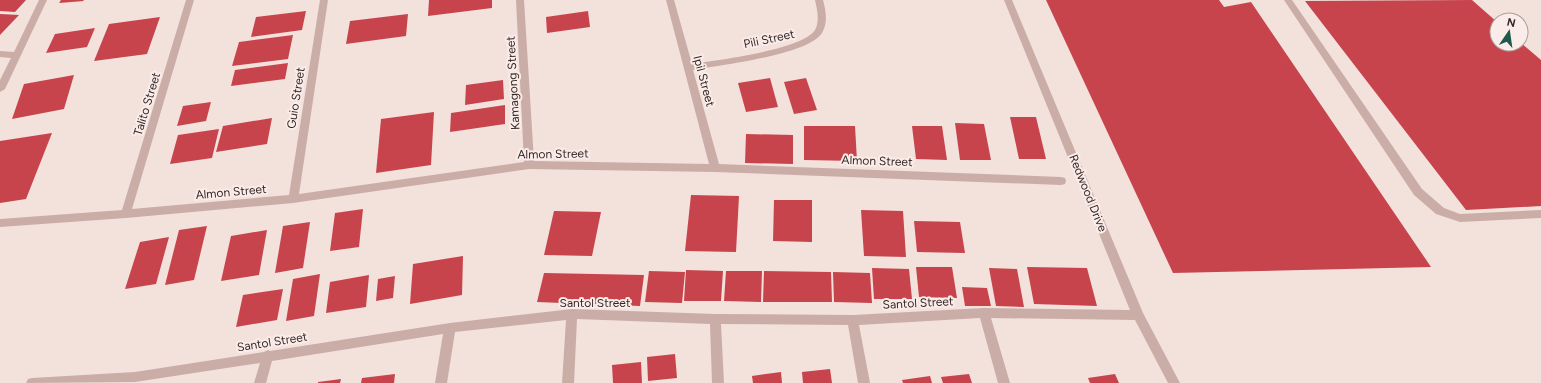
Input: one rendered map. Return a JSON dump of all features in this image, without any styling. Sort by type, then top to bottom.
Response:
[{"type":"street","points":[[0,89],[15,55],[43,0]]},
{"type":"street","name":"Talito Street","points":[[126,214],[190,0]]},
{"type":"street","name":"Guio Street","points":[[293,199],[324,0]]},
{"type":"street","name":"Kamagong Street","points":[[520,0],[529,165]]},
{"type":"street","name":"Ipil Street","points":[[670,0],[715,168]]},
{"type":"street","name":"Pili Street","points":[[688,68],[789,49],[804,44],[814,37],[819,31],[822,23],[819,0]]},
{"type":"street","name":"Redwood Drive","points":[[1008,0],[1138,315],[1174,383]]},
{"type":"street","points":[[1288,0],[1418,192],[1440,211],[1460,218],[1541,214]]},
{"type":"street","points":[[0,54],[15,55]]},
{"type":"street","name":"Almon Street","points":[[0,223],[126,214],[293,199],[529,165],[715,168],[1061,181]]},
{"type":"street","points":[[984,313],[1004,383]]},
{"type":"street","name":"Santol Street","points":[[32,383],[134,380],[268,356],[450,328],[572,314],[715,319],[853,320],[984,313],[1138,315]]},
{"type":"street","points":[[568,383],[572,314]]},
{"type":"street","points":[[715,319],[718,383]]},
{"type":"street","points":[[853,320],[864,383]]},
{"type":"street","points":[[441,383],[450,328]]},
{"type":"street","points":[[260,383],[268,356]]},
{"type":"building","points":[[0,0],[26,0],[15,12],[0,11]]},
{"type":"building","points":[[61,0],[83,0],[84,1],[59,3]]},
{"type":"building","points":[[429,0],[492,0],[492,8],[428,16]]},
{"type":"building","points":[[1046,0],[1219,0],[1224,7],[1251,2],[1431,267],[1173,273]]},
{"type":"building","points":[[1472,0],[1489,15],[1489,52],[1529,52],[1529,50],[1541,60],[1541,206],[1466,210],[1305,1]]},
{"type":"building","points":[[306,11],[302,30],[251,37],[256,17]]},
{"type":"building","points":[[588,11],[590,27],[547,33],[546,17]]},
{"type":"building","points":[[0,14],[19,15],[0,35]]},
{"type":"building","points":[[408,14],[406,36],[346,44],[350,21]]},
{"type":"building","points":[[160,17],[147,54],[94,61],[109,24]]},
{"type":"building","points":[[95,28],[87,47],[46,53],[55,34]]},
{"type":"building","points":[[293,35],[288,59],[232,66],[239,42]]},
{"type":"building","points":[[288,63],[285,79],[231,86],[235,70]]},
{"type":"building","points":[[74,75],[64,109],[12,119],[24,84]]},
{"type":"building","points":[[770,78],[778,107],[746,112],[738,83]]},
{"type":"building","points":[[806,78],[817,110],[794,114],[784,82]]},
{"type":"building","points":[[503,80],[504,99],[465,105],[466,85]]},
{"type":"building","points":[[211,102],[206,121],[177,126],[183,106]]},
{"type":"building","points":[[505,105],[505,124],[450,132],[451,113]]},
{"type":"building","points":[[434,112],[431,165],[376,173],[381,119]]},
{"type":"building","points":[[1010,117],[1036,117],[1046,159],[1019,159]]},
{"type":"building","points":[[272,118],[267,144],[216,152],[223,126]]},
{"type":"building","points":[[955,123],[984,124],[991,160],[960,160]]},
{"type":"building","points":[[804,126],[855,126],[857,161],[804,160]]},
{"type":"building","points":[[912,126],[942,126],[947,160],[916,159]]},
{"type":"building","points":[[219,129],[212,158],[170,164],[178,135]]},
{"type":"building","points":[[52,133],[26,199],[0,203],[0,141]]},
{"type":"building","points":[[746,134],[793,135],[793,164],[745,163]]},
{"type":"building","points":[[691,195],[739,196],[736,252],[685,251]]},
{"type":"building","points":[[774,200],[812,200],[812,242],[773,241]]},
{"type":"building","points":[[363,209],[359,247],[330,251],[335,213]]},
{"type":"building","points":[[861,210],[903,211],[906,257],[864,256]]},
{"type":"building","points":[[554,211],[601,212],[592,256],[544,255]]},
{"type":"building","points":[[914,221],[960,222],[965,253],[917,252]]},
{"type":"building","points":[[310,222],[303,268],[275,273],[283,226]]},
{"type":"building","points":[[207,226],[194,280],[165,285],[179,230]]},
{"type":"building","points":[[267,230],[259,275],[221,281],[231,236]]},
{"type":"building","points":[[169,237],[156,284],[125,289],[140,242]]},
{"type":"building","points":[[463,256],[462,295],[410,304],[413,264]]},
{"type":"building","points":[[916,267],[952,267],[957,298],[919,297]]},
{"type":"building","points":[[1027,267],[1087,268],[1097,306],[1034,304]]},
{"type":"building","points":[[872,268],[909,269],[912,299],[874,299]]},
{"type":"building","points":[[989,268],[1017,269],[1024,307],[996,306]]},
{"type":"building","points":[[686,270],[723,271],[721,301],[684,301]]},
{"type":"building","points":[[649,271],[685,272],[682,303],[645,302]]},
{"type":"building","points":[[726,271],[762,271],[761,302],[724,301]]},
{"type":"building","points":[[764,271],[831,272],[832,302],[763,302]]},
{"type":"building","points":[[833,272],[870,273],[872,303],[834,302]]},
{"type":"building","points":[[544,273],[644,275],[640,306],[537,302]]},
{"type":"building","points":[[320,274],[314,316],[286,321],[293,279]]},
{"type":"building","points":[[369,275],[366,307],[326,313],[330,282]]},
{"type":"building","points":[[395,276],[393,298],[376,301],[378,279]]},
{"type":"building","points":[[962,287],[987,288],[991,306],[965,306]]},
{"type":"building","points":[[283,289],[277,320],[236,327],[243,295]]},
{"type":"building","points":[[675,354],[677,378],[648,381],[647,357]]},
{"type":"building","points":[[641,362],[642,383],[613,383],[612,365]]},
{"type":"building","points":[[830,369],[832,383],[803,383],[802,372]]},
{"type":"building","points":[[781,372],[782,383],[753,383],[752,376]]},
{"type":"building","points":[[395,374],[394,383],[361,383],[362,378]]},
{"type":"building","points":[[969,374],[972,383],[943,383],[941,377]]},
{"type":"building","points":[[1115,374],[1119,383],[1090,383],[1088,378]]},
{"type":"building","points":[[930,376],[932,383],[903,383],[902,380]]},
{"type":"building","points":[[341,379],[340,383],[318,383],[318,382]]}]
